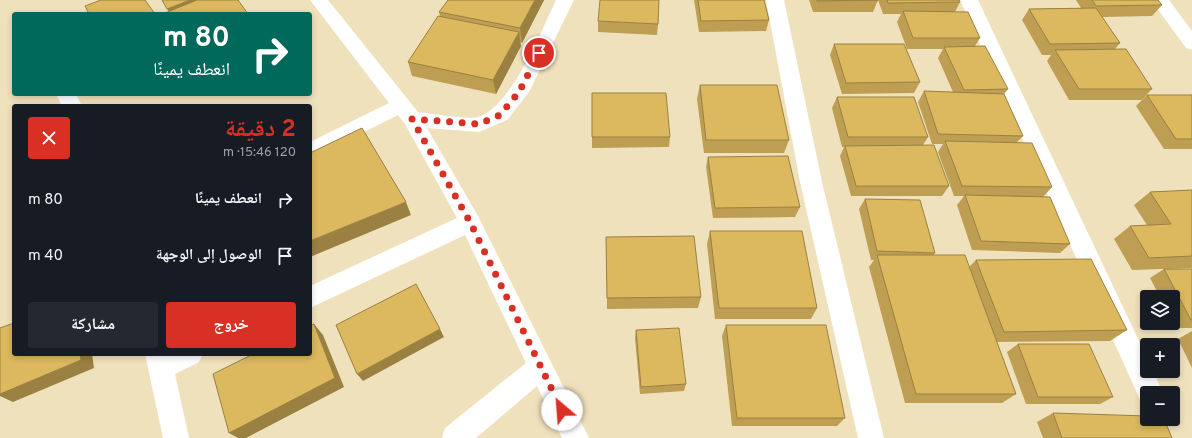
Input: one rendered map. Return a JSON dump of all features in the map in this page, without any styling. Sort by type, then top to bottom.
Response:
[{"type":"street","points":[[319,0],[406,112],[470,222],[540,368],[576,438]]},
{"type":"street","points":[[312,150],[406,112],[479,124],[500,115],[519,92],[565,0]]},
{"type":"street","points":[[775,0],[811,182],[871,438]]},
{"type":"street","points":[[969,0],[1147,386]]},
{"type":"street","points":[[1160,0],[1192,44]]},
{"type":"street","points":[[312,296],[470,222]]},
{"type":"street","points":[[176,438],[159,361],[181,356]]},
{"type":"street","points":[[455,438],[540,368]]},
{"type":"building","points":[[101,0],[145,0],[154,12],[88,12],[85,6]]},
{"type":"building","points":[[162,0],[190,0],[167,9]]},
{"type":"building","points":[[197,0],[238,0],[247,12],[167,12]]},
{"type":"building","points":[[448,0],[535,0],[520,28],[439,12]]},
{"type":"building","points":[[600,0],[659,0],[658,24],[598,21]]},
{"type":"building","points":[[698,0],[764,0],[769,20],[701,21]]},
{"type":"building","points":[[817,0],[878,0],[817,1]]},
{"type":"building","points":[[887,0],[959,0],[960,2],[888,3]]},
{"type":"building","points":[[1092,0],[1158,0],[1162,5],[1096,6]]},
{"type":"building","points":[[1096,8],[1120,43],[1050,44],[1029,9]]},
{"type":"building","points":[[903,11],[968,12],[980,38],[913,38]]},
{"type":"building","points":[[438,16],[519,32],[493,80],[408,62]]},
{"type":"building","points":[[834,44],[904,44],[920,82],[846,83]]},
{"type":"building","points":[[985,46],[1008,89],[964,90],[944,47]]},
{"type":"building","points":[[1126,49],[1152,89],[1079,89],[1055,50]]},
{"type":"building","points":[[700,85],[777,85],[789,140],[706,140]]},
{"type":"building","points":[[924,91],[1004,94],[1023,136],[938,134]]},
{"type":"building","points":[[592,93],[666,93],[670,137],[592,137]]},
{"type":"building","points":[[1147,95],[1192,95],[1192,139],[1176,139]]},
{"type":"building","points":[[837,97],[914,97],[928,137],[848,137]]},
{"type":"building","points":[[362,128],[406,202],[312,240],[312,152]]},
{"type":"building","points":[[945,141],[1032,143],[1052,187],[962,186]]},
{"type":"building","points":[[934,145],[949,186],[856,186],[845,146]]},
{"type":"building","points":[[788,156],[800,207],[715,208],[708,157]]},
{"type":"building","points":[[1192,190],[1192,256],[1149,258],[1130,226],[1171,224],[1150,192]]},
{"type":"building","points":[[965,195],[1050,197],[1070,244],[981,241]]},
{"type":"building","points":[[865,199],[920,200],[935,253],[877,251]]},
{"type":"building","points":[[710,231],[802,231],[817,308],[719,308]]},
{"type":"building","points":[[694,236],[701,297],[607,298],[606,237]]},
{"type":"building","points":[[877,255],[965,255],[1016,394],[916,394]]},
{"type":"building","points":[[1091,259],[1127,330],[1004,332],[976,260]]},
{"type":"building","points":[[1164,269],[1192,269],[1192,320],[1180,299],[1180,290],[1175,290]]},
{"type":"building","points":[[416,284],[440,329],[357,374],[336,325]]},
{"type":"building","points":[[12,324],[12,356],[80,356],[81,360],[0,394],[0,328]]},
{"type":"building","points":[[314,324],[335,378],[229,433],[213,374],[249,356],[312,356],[312,325]]},
{"type":"building","points":[[726,325],[826,325],[845,418],[737,418]]},
{"type":"building","points":[[679,328],[686,384],[641,387],[636,330]]},
{"type":"building","points":[[1018,344],[1089,344],[1113,397],[1038,397]]},
{"type":"building","points":[[1053,413],[1140,416],[1140,426],[1167,426],[1172,438],[1062,438]]},
{"type":"route","points":[[539,53],[519,92],[500,115],[479,124],[412,119],[470,222],[540,368],[562,410]]}]
